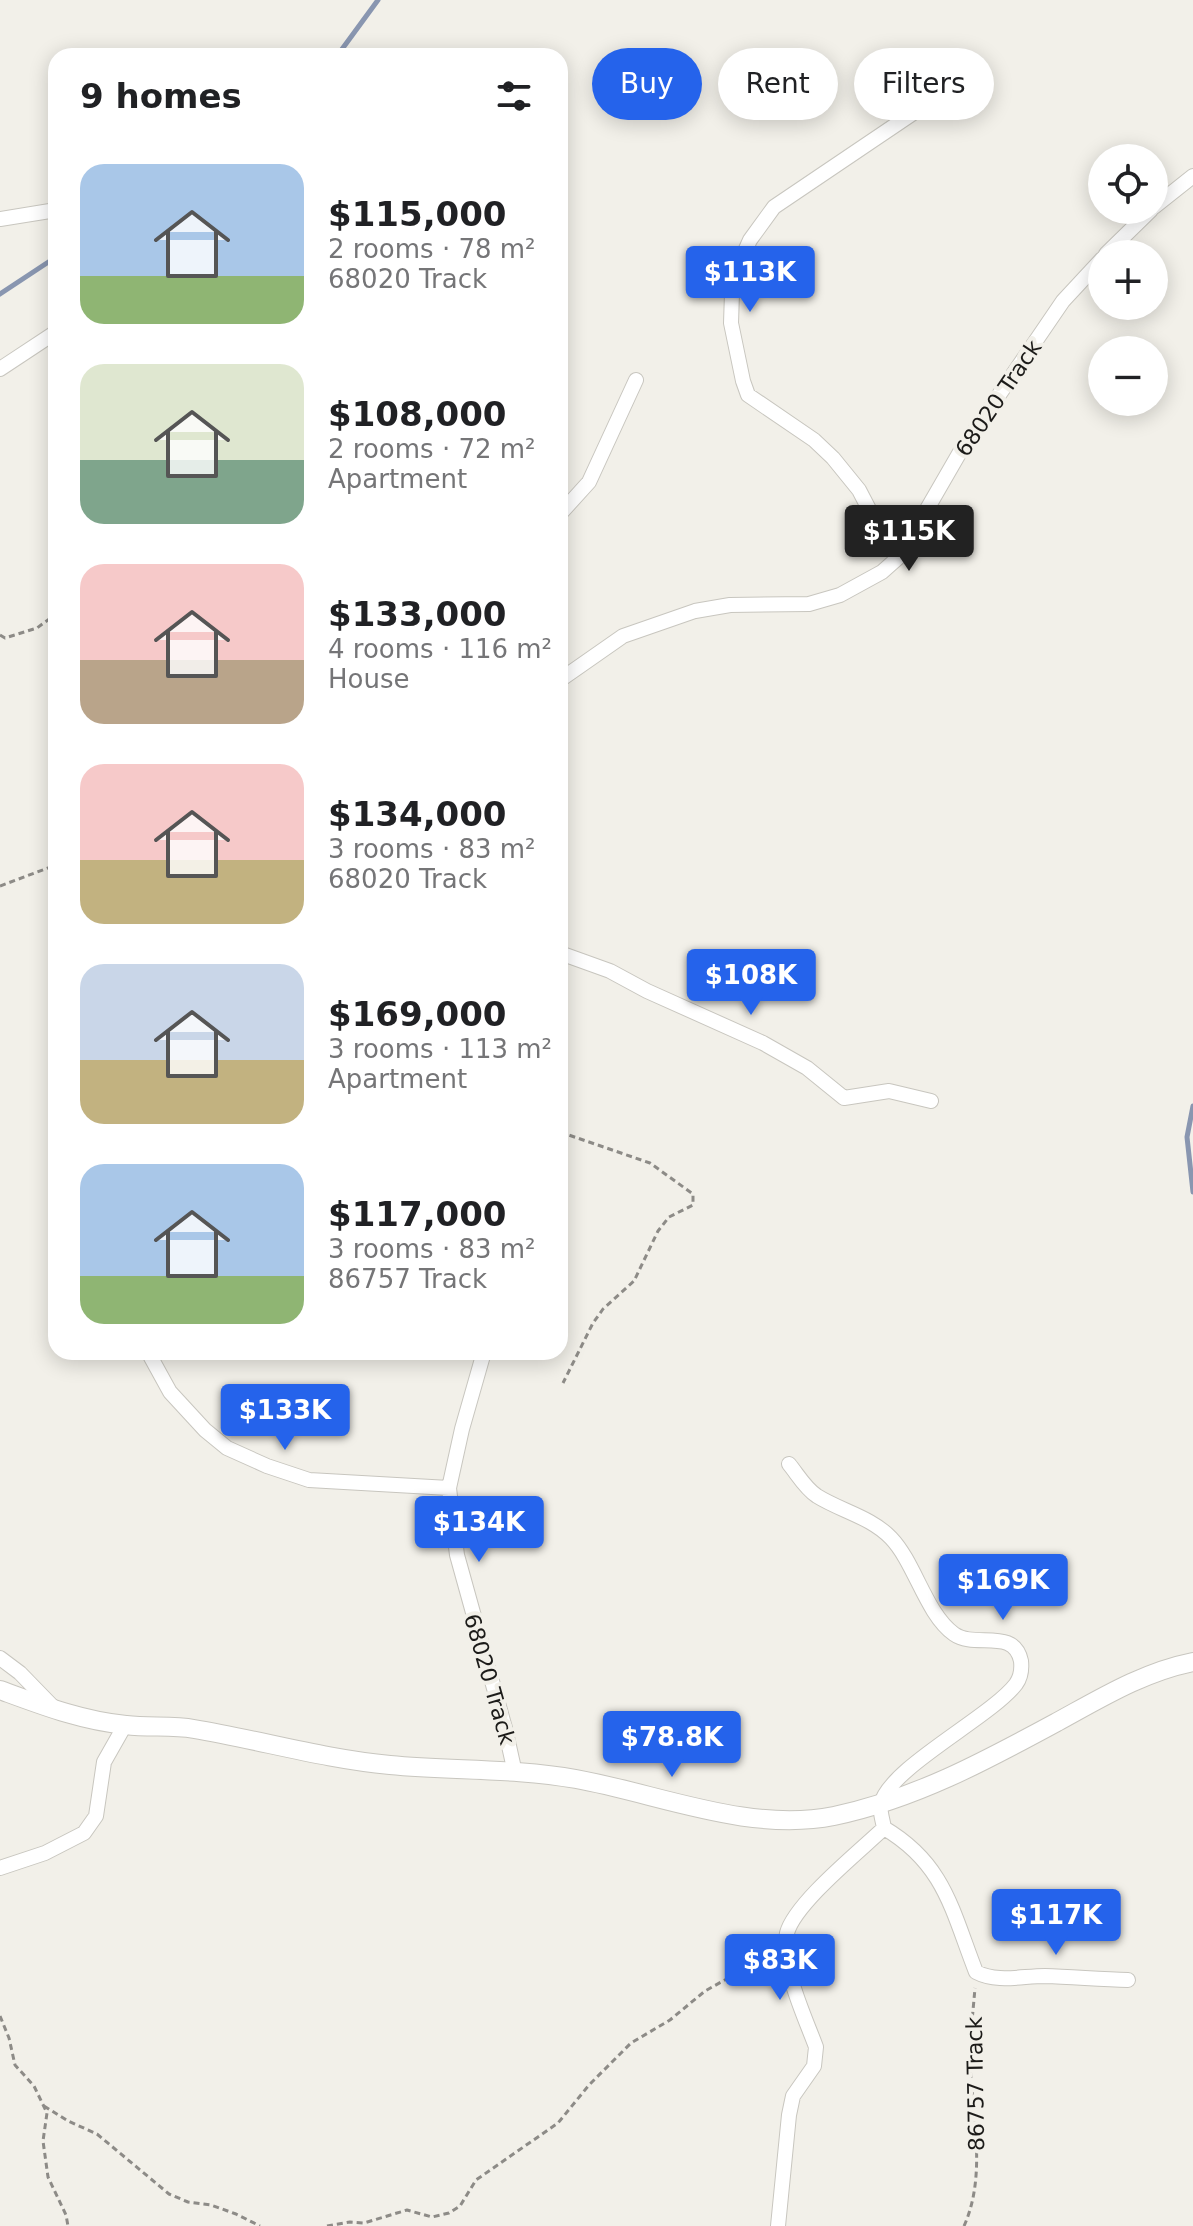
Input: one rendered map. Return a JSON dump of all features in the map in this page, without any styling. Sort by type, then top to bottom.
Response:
[{"type":"street","points":[[900,556],[884,538],[859,490],[833,458],[814,440],[748,395],[731,323],[737,269],[750,240],[774,207],[903,120]]},
{"type":"street","points":[[1168,196],[1193,176]]},
{"type":"street","points":[[0,219],[48,211]]},
{"type":"street","points":[[1120,240],[1137,224]]},
{"type":"street","name":"68020 Track","points":[[568,674],[623,636],[695,611],[718,607],[809,604],[840,595],[882,572],[900,556],[988,408],[1063,301],[1088,274]]},
{"type":"street","points":[[0,369],[48,337]]},
{"type":"street","points":[[568,505],[589,482],[636,380]]},
{"type":"street","points":[[568,956],[610,971],[763,1043],[807,1068],[844,1098],[889,1091],[931,1101]]},
{"type":"street","points":[[152,1360],[170,1392],[205,1430],[227,1448],[267,1466],[309,1480],[449,1488]]},
{"type":"street","name":"68020 Track","points":[[482,1360],[449,1488],[457,1555],[515,1773]]},
{"type":"street","points":[[789,1464],[816,1495],[875,1525],[891,1538],[904,1555],[930,1603],[953,1634],[963,1638],[1007,1642],[1015,1647],[1020,1656],[1020,1677],[1010,1691],[914,1765],[892,1785],[880,1805],[884,1828],[911,1845],[936,1878],[957,1919],[976,1972],[996,1978],[1040,1976],[1128,1980]]},
{"type":"street","points":[[0,1658],[20,1673],[57,1711]]},
{"type":"street","points":[[0,1690],[57,1711],[125,1725],[192,1728],[325,1756],[386,1765],[575,1779],[740,1815],[788,1820],[831,1816],[880,1805],[924,1790],[1122,1686],[1170,1667],[1193,1662]]},
{"type":"street","points":[[0,1868],[45,1853],[84,1833],[96,1816],[104,1762],[125,1725]]},
{"type":"street","points":[[778,2226],[793,2096],[817,2057],[791,1977],[786,1944],[788,1931],[809,1899],[884,1828]]},
{"type":"path","points":[[0,635],[5,638],[37,628],[48,620]]},
{"type":"path","points":[[0,886],[48,868]]},
{"type":"path","points":[[563,1383],[593,1323],[603,1309],[634,1281],[658,1231],[669,1217],[693,1205],[693,1194],[650,1163],[568,1135]]},
{"type":"path","points":[[327,2226],[364,2223],[407,2210],[432,2217],[449,2213],[460,2206],[476,2180],[558,2123],[589,2085],[631,2043],[670,2020],[705,1991],[732,1976],[788,1931]]},
{"type":"path","name":"86757 Track","points":[[964,2226],[972,2208],[977,2166],[970,2059],[976,1972]]},
{"type":"path","points":[[0,2016],[15,2065],[34,2086],[44,2106],[47,2124],[43,2141],[48,2177],[68,2226]]},
{"type":"path","points":[[44,2106],[97,2134],[169,2194],[188,2202],[211,2205],[260,2226]]},
{"type":"waterway","points":[[343,48],[378,0]]},
{"type":"waterway","points":[[0,294],[48,262]]},
{"type":"waterway","points":[[1193,1106],[1187,1137],[1193,1192]]}]
